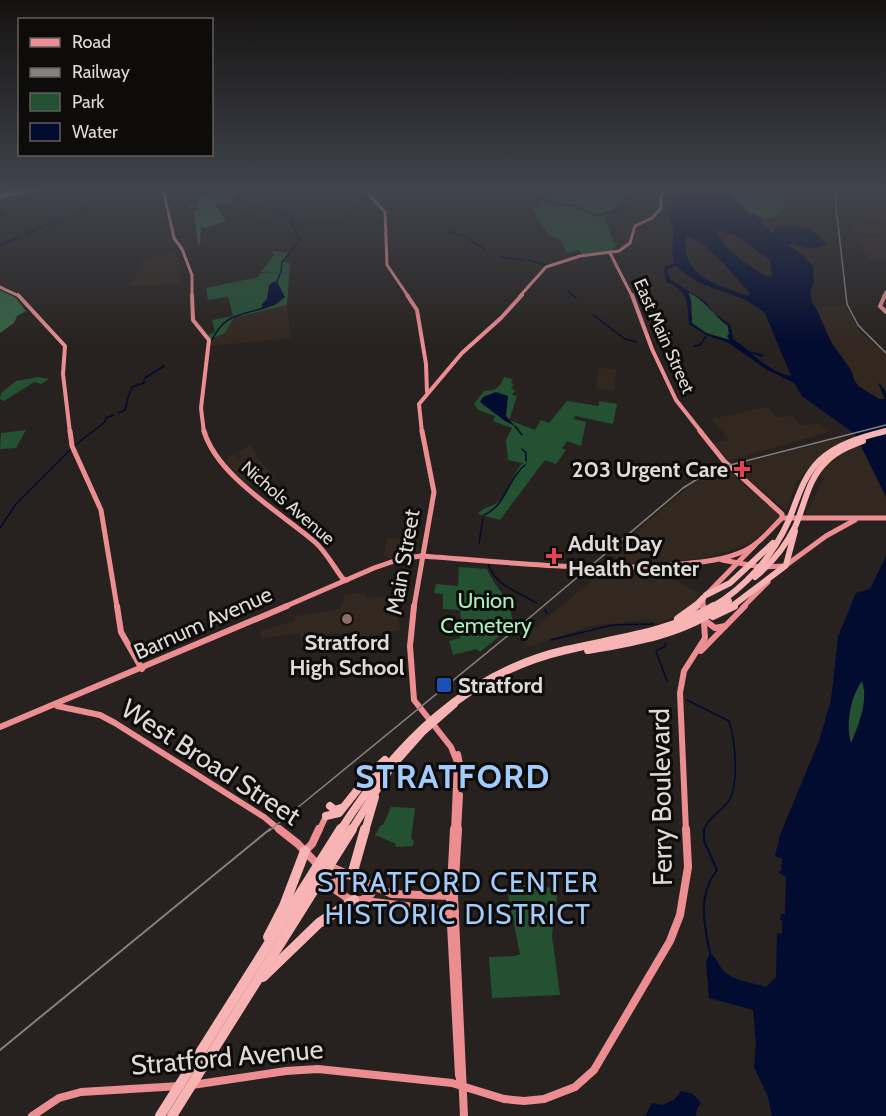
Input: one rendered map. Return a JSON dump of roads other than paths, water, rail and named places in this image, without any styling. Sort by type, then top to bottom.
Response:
[{"type":"highway","points":[[326,816],[336,815],[463,692],[505,669],[549,654],[664,629],[705,617],[759,564],[783,533],[811,474],[844,450],[886,433]]},
{"type":"highway","points":[[602,643],[642,632],[684,616],[705,596],[725,587],[786,543],[792,518]]},
{"type":"highway","points":[[160,1116],[190,1078],[390,761],[411,736],[480,687],[526,666],[565,654],[649,639],[737,604],[785,566],[795,532],[792,518]]},
{"type":"highway","points":[[352,875],[370,809],[390,761]]},
{"type":"highway","points":[[330,806],[335,810],[343,807]]},
{"type":"highway","points":[[228,1018],[278,919],[305,851]]},
{"type":"highway","points":[[228,1018],[270,969],[334,917],[342,905],[358,900]]},
{"type":"highway","points":[[172,1116],[180,1093]]},
{"type":"main road","name":"Nichols Avenue","points":[[176,241],[192,274],[193,321],[209,340],[201,408],[206,438],[237,481],[313,540],[342,578],[346,580]]},
{"type":"main road","points":[[386,241],[387,265],[417,310],[425,358],[427,392]]},
{"type":"main road","points":[[611,255],[628,245],[629,241]]},
{"type":"main road","name":"Main Street","points":[[464,1116],[459,1075],[452,896],[457,759],[451,744],[414,700],[411,680],[411,632],[421,556],[434,494],[418,408],[422,398],[462,352],[501,318],[546,267],[580,256],[611,255]]},
{"type":"main road","name":"East Main Street","points":[[611,255],[632,294],[652,350],[676,400],[724,461],[782,514],[792,518]]},
{"type":"main road","points":[[0,288],[16,294],[65,347],[63,374],[72,448],[101,510],[107,562],[121,632],[142,669]]},
{"type":"main road","points":[[886,292],[880,307],[886,312]]},
{"type":"main road","name":"East Main Street","points":[[770,503],[792,518]]},
{"type":"main road","points":[[705,596],[754,547],[792,518],[886,518]]},
{"type":"main road","points":[[818,518],[831,525],[832,529],[829,534]]},
{"type":"main road","name":"Ferry Boulevard","points":[[697,653],[785,566],[829,534],[856,518]]},
{"type":"main road","points":[[720,560],[754,547]]},
{"type":"main road","points":[[754,547],[745,558],[759,564]]},
{"type":"main road","name":"Barnum Avenue","points":[[0,727],[57,706],[396,560],[421,556],[598,568],[660,568],[720,560]]},
{"type":"main road","points":[[720,560],[741,561],[773,568],[785,566]]},
{"type":"main road","points":[[720,560],[731,565],[732,570]]},
{"type":"main road","name":"Ferry Boulevard","points":[[571,1090],[590,1074],[603,1058],[663,956],[680,915],[688,867],[680,693],[684,671],[705,638],[705,596]]},
{"type":"main road","points":[[705,617],[715,628],[726,625]]},
{"type":"main road","name":"West Broad Street","points":[[57,706],[96,714],[108,719],[260,814],[326,871],[343,896],[453,912]]},
{"type":"main road","points":[[305,851],[326,816]]},
{"type":"main road","name":"West Broad Street","points":[[305,851],[338,871],[397,895],[452,896]]},
{"type":"main road","points":[[336,888],[340,878],[352,875]]},
{"type":"main road","points":[[358,900],[369,897],[371,893],[365,882]]},
{"type":"main road","name":"Stratford Avenue","points":[[32,1116],[54,1101],[81,1092],[221,1083],[305,1069],[370,1073],[462,1085],[489,1095],[518,1100],[544,1099],[571,1090]]},
{"type":"water","points":[[672,241],[686,241],[689,262],[704,278],[714,284],[749,296],[749,292],[728,269],[711,251],[697,241],[722,241],[739,258],[767,277],[772,276],[770,260],[744,241],[824,241],[827,244],[815,248],[801,247],[793,243],[788,245],[803,255],[813,266],[814,283],[810,292],[812,303],[831,342],[851,370],[858,386],[879,399],[885,399],[878,382],[886,392],[886,497],[855,434],[802,396],[794,383],[764,368],[729,343],[706,335],[689,324],[685,298],[679,289],[667,282],[664,271],[665,267],[674,263]],"holes":[[[675,266],[699,283],[746,300],[765,313],[791,376],[780,373],[760,361],[751,353],[762,357],[764,355],[749,351],[733,339],[731,326],[714,313],[705,301],[670,280],[667,269]],[[688,292],[728,326],[727,336],[730,340],[708,334],[692,323],[691,300]]]},
{"type":"water","points":[[277,282],[285,297],[275,305],[262,309],[262,304],[267,299],[269,285]]},
{"type":"water","points":[[496,392],[508,396],[506,416],[515,426],[480,402],[483,397]]},
{"type":"water","points":[[886,556],[886,1116],[772,1116],[768,1097],[754,1067],[756,1043],[753,1010],[709,998],[706,962],[710,953],[729,975],[766,987],[776,977],[777,933],[782,934],[782,921],[780,920],[781,914],[785,914],[786,877],[778,872],[781,871],[782,859],[775,856],[780,835],[819,741],[831,700],[838,637],[856,593],[870,589]],"holes":[[[862,681],[864,688],[862,713],[851,743],[849,720],[852,702]]]},
{"type":"water","points":[[681,1091],[693,1094],[701,1103],[696,1116],[645,1116],[652,1103],[662,1105],[674,1100]]},
{"type":"waterway","points":[[0,245],[9,241]]},
{"type":"waterway","points":[[293,248],[299,241]]},
{"type":"waterway","points":[[472,241],[485,250]]},
{"type":"waterway","points":[[281,273],[282,262],[292,250]]},
{"type":"waterway","points":[[501,257],[522,260]]},
{"type":"waterway","points":[[529,260],[546,265]]},
{"type":"waterway","points":[[276,284],[280,274]]},
{"type":"waterway","points":[[568,291],[576,298]]},
{"type":"waterway","points":[[212,340],[222,325],[233,317],[264,308]]},
{"type":"waterway","points":[[593,315],[625,339],[636,342]]},
{"type":"waterway","points":[[694,346],[700,345],[706,336]]},
{"type":"waterway","points":[[145,378],[164,366]]},
{"type":"waterway","points":[[127,400],[132,387],[144,383],[144,380]]},
{"type":"waterway","points":[[118,413],[125,410],[127,402]]},
{"type":"waterway","points":[[74,446],[105,422],[106,418],[114,415]]},
{"type":"waterway","points":[[515,426],[522,435]]},
{"type":"waterway","points":[[0,528],[16,504],[71,449]]},
{"type":"waterway","points":[[522,449],[526,453],[526,461]]},
{"type":"waterway","points":[[484,515],[498,505],[514,477],[525,465]]},
{"type":"waterway","points":[[479,543],[483,518]]},
{"type":"waterway","points":[[488,563],[491,571],[501,583],[536,603]]},
{"type":"waterway","points":[[551,640],[612,625],[653,624]]},
{"type":"waterway","points":[[665,643],[666,646],[656,651],[667,681]]},
{"type":"waterway","points":[[687,700],[729,721],[733,739],[735,774],[732,795],[703,831]]},
{"type":"waterway","points":[[704,829],[704,841],[717,870],[704,900],[704,920],[710,953]]},
{"type":"railway","points":[[840,241],[847,304],[858,325],[886,353]]},
{"type":"railway","points":[[269,831],[522,624],[683,488],[707,473],[730,465],[886,425]]},
{"type":"railway","points":[[0,1050],[270,829]]},
{"type":"place","name":"203 Urgent Care","points":[[742,469]]},
{"type":"place","name":"Adult Day Health Center","points":[[554,556]]},
{"type":"place","name":"Stratford High School","points":[[347,619]]},
{"type":"place","name":"Stratford","points":[[444,685]]},
{"type":"district","name":"STRATFORD","points":[[453,776]]},
{"type":"district","name":"STRATFORD CENTER HISTORIC DISTRICT","points":[[458,898]]},
{"type":"park label","name":"Union Cemetery","points":[[486,612]]}]
